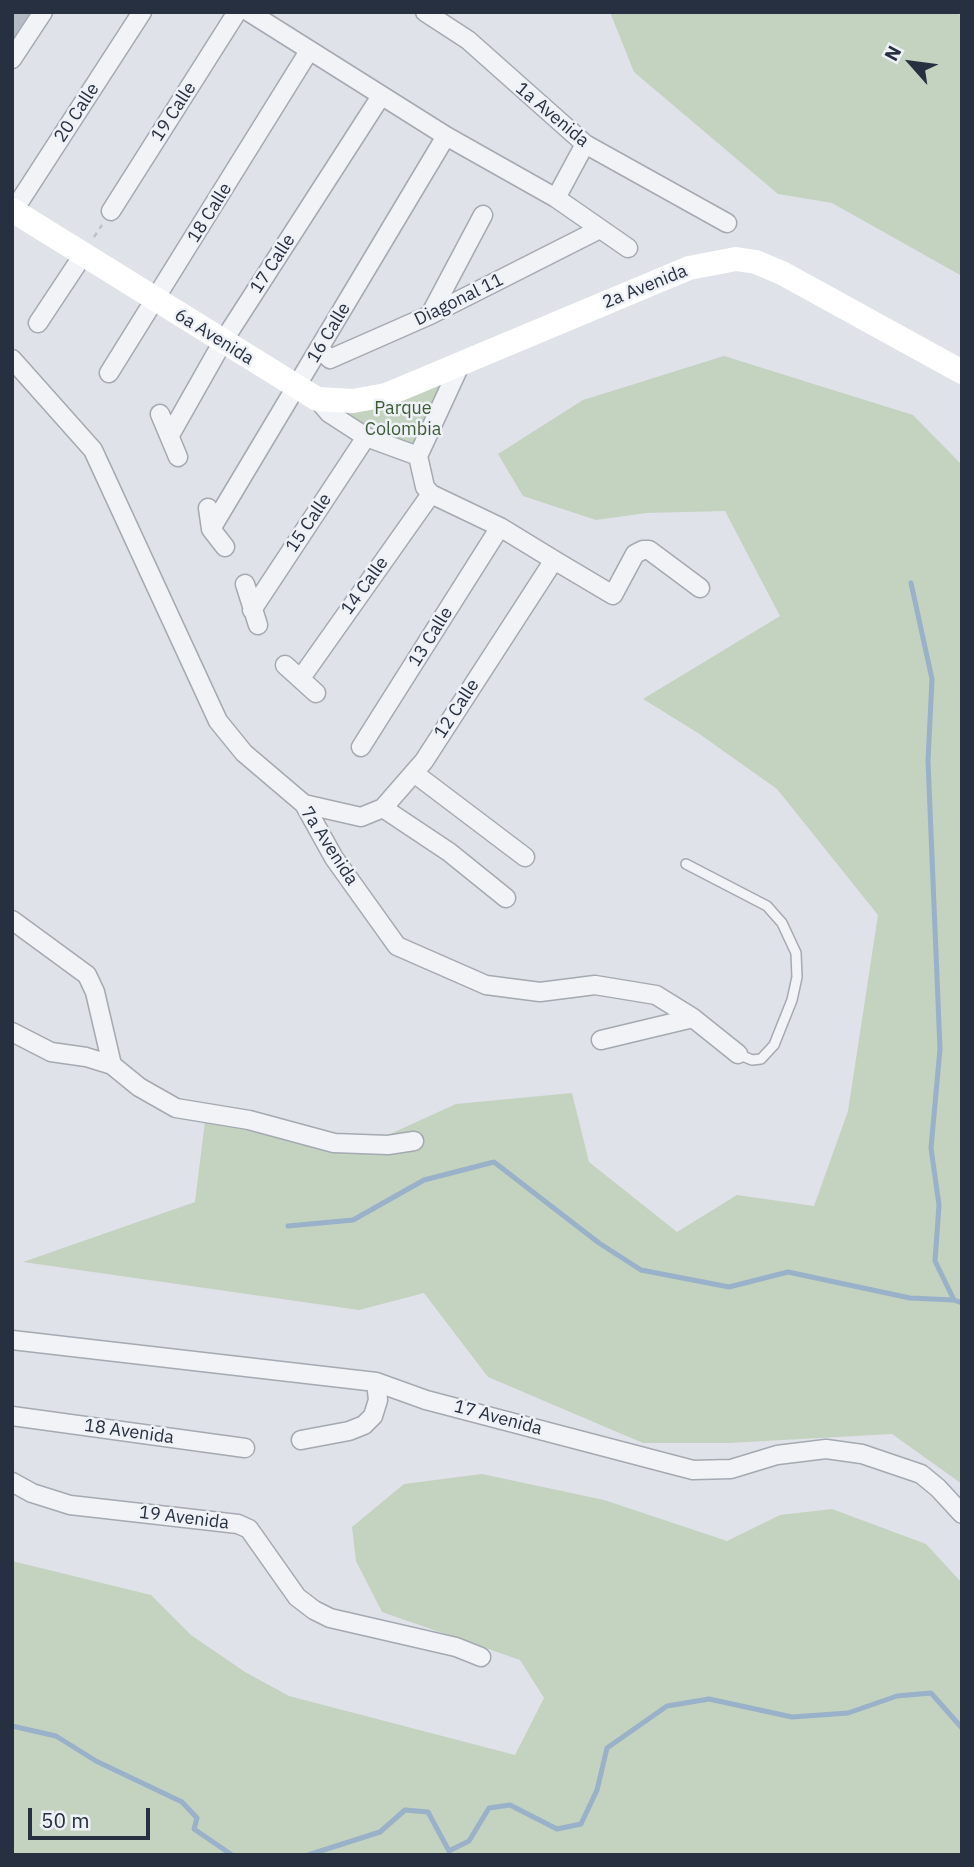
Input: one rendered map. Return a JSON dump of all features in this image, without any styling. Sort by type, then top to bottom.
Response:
[{"type":"main road","name":"6a Avenida","points":[[13,211],[222,343],[317,399]]},
{"type":"main road","name":"2a Avenida","points":[[317,399],[372,399],[690,268],[736,259],[756,262],[782,273],[962,372]]},
{"type":"street","points":[[12,60],[43,12]]},
{"type":"street","name":"20 Calle","points":[[13,211],[142,12]]},
{"type":"street","name":"19 Calle","points":[[111,211],[237,12]]},
{"type":"street","points":[[249,12],[446,136],[556,198],[598,230],[628,248]]},
{"type":"street","name":"1a Avenida","points":[[425,12],[468,40],[585,144],[727,223]]},
{"type":"street","name":"18 Calle","points":[[109,373],[309,51]]},
{"type":"street","name":"17 Calle","points":[[170,435],[222,343],[381,96]]},
{"type":"street","name":"16 Calle","points":[[211,529],[446,136]]},
{"type":"street","points":[[556,198],[585,144]]},
{"type":"street","points":[[430,315],[483,215]]},
{"type":"street","name":"Diagonal 11","points":[[320,349],[330,359],[430,315],[598,230]]},
{"type":"street","points":[[38,323],[83,255]]},
{"type":"street","name":"7a Avenida","points":[[12,359],[93,450],[218,721],[244,753],[303,804],[334,858],[397,946],[486,985],[540,992],[595,985],[656,995],[745,1057]]},
{"type":"street","points":[[461,363],[420,464],[425,487],[431,494],[500,527],[613,595],[635,554],[643,550],[649,550],[700,589]]},
{"type":"street","name":"6a Avenida","points":[[317,399],[329,413],[366,437],[420,464]]},
{"type":"street","points":[[160,414],[178,457]]},
{"type":"street","name":"15 Calle","points":[[245,584],[255,617],[366,437]]},
{"type":"street","name":"14 Calle","points":[[301,678],[431,494]]},
{"type":"street","points":[[208,508],[211,529],[225,547]]},
{"type":"street","name":"13 Calle","points":[[361,747],[500,527]]},
{"type":"street","name":"12 Calle","points":[[383,808],[414,773],[554,560]]},
{"type":"street","points":[[285,665],[316,693]]},
{"type":"street","points":[[414,773],[525,857]]},
{"type":"street","points":[[303,804],[361,817],[383,808],[449,852],[506,898]]},
{"type":"street","points":[[12,920],[87,975],[95,992],[113,1065]]},
{"type":"street","points":[[601,1040],[692,1018]]},
{"type":"street","points":[[12,1032],[51,1052],[86,1057],[113,1065],[139,1087],[176,1108],[249,1120],[334,1143],[388,1145],[414,1141]]},
{"type":"street","name":"17 Avenida","points":[[12,1340],[376,1382],[426,1400],[694,1470],[731,1469],[777,1455],[826,1449],[862,1454],[921,1475],[938,1488],[962,1514]]},
{"type":"street","points":[[300,1440],[349,1431],[363,1424],[373,1416],[378,1400],[376,1382]]},
{"type":"street","name":"18 Avenida","points":[[12,1416],[245,1448]]},
{"type":"street","name":"19 Avenida","points":[[12,1482],[32,1493],[70,1505],[238,1524],[249,1530],[297,1597],[314,1610],[330,1618],[457,1647],[481,1657]]},
{"type":"lane","points":[[686,864],[767,906],[782,923],[796,953],[797,976],[783,1025],[767,1055],[745,1057]]},
{"type":"green space","points":[[610,12],[954,12],[962,16],[962,276],[832,203],[778,194],[634,72]]},
{"type":"green space","points":[[724,356],[913,415],[962,465],[962,1484],[892,1434],[728,1443],[643,1443],[488,1377],[424,1293],[359,1310],[23,1262],[195,1202],[205,1121],[366,1145],[456,1104],[572,1093],[589,1162],[677,1232],[737,1195],[814,1206],[848,1111],[878,915],[777,789],[698,733],[643,699],[780,616],[725,511],[646,513],[596,520],[523,496],[498,454],[583,400]]},
{"type":"green space","name":"Parque Colombia","points":[[457,364],[418,456],[332,415]]},
{"type":"green space","points":[[482,1474],[604,1500],[727,1541],[780,1515],[832,1509],[926,1544],[962,1583],[962,1855],[12,1855],[12,1561],[151,1595],[191,1635],[245,1672],[289,1696],[515,1755],[544,1698],[520,1660],[382,1612],[356,1561],[352,1527],[404,1484]]},
{"type":"building","points":[[12,12],[36,12],[12,50]]},
{"type":"waterway","points":[[911,583],[932,679],[928,761],[940,1049],[931,1148],[939,1205],[935,1261],[954,1300]]},
{"type":"waterway","points":[[288,1226],[353,1220],[424,1180],[494,1162],[599,1243],[641,1270],[729,1287],[788,1272],[910,1298],[954,1300],[962,1303]]},
{"type":"waterway","points":[[308,1855],[380,1832],[405,1810],[428,1812],[449,1851],[469,1841],[489,1808],[510,1805],[557,1829],[581,1824],[597,1790],[607,1748],[667,1706],[709,1699],[792,1717],[848,1713],[897,1696],[931,1693],[962,1728]]},
{"type":"waterway","points":[[12,1726],[56,1736],[96,1761],[182,1802],[197,1818],[194,1829],[232,1855]]}]
